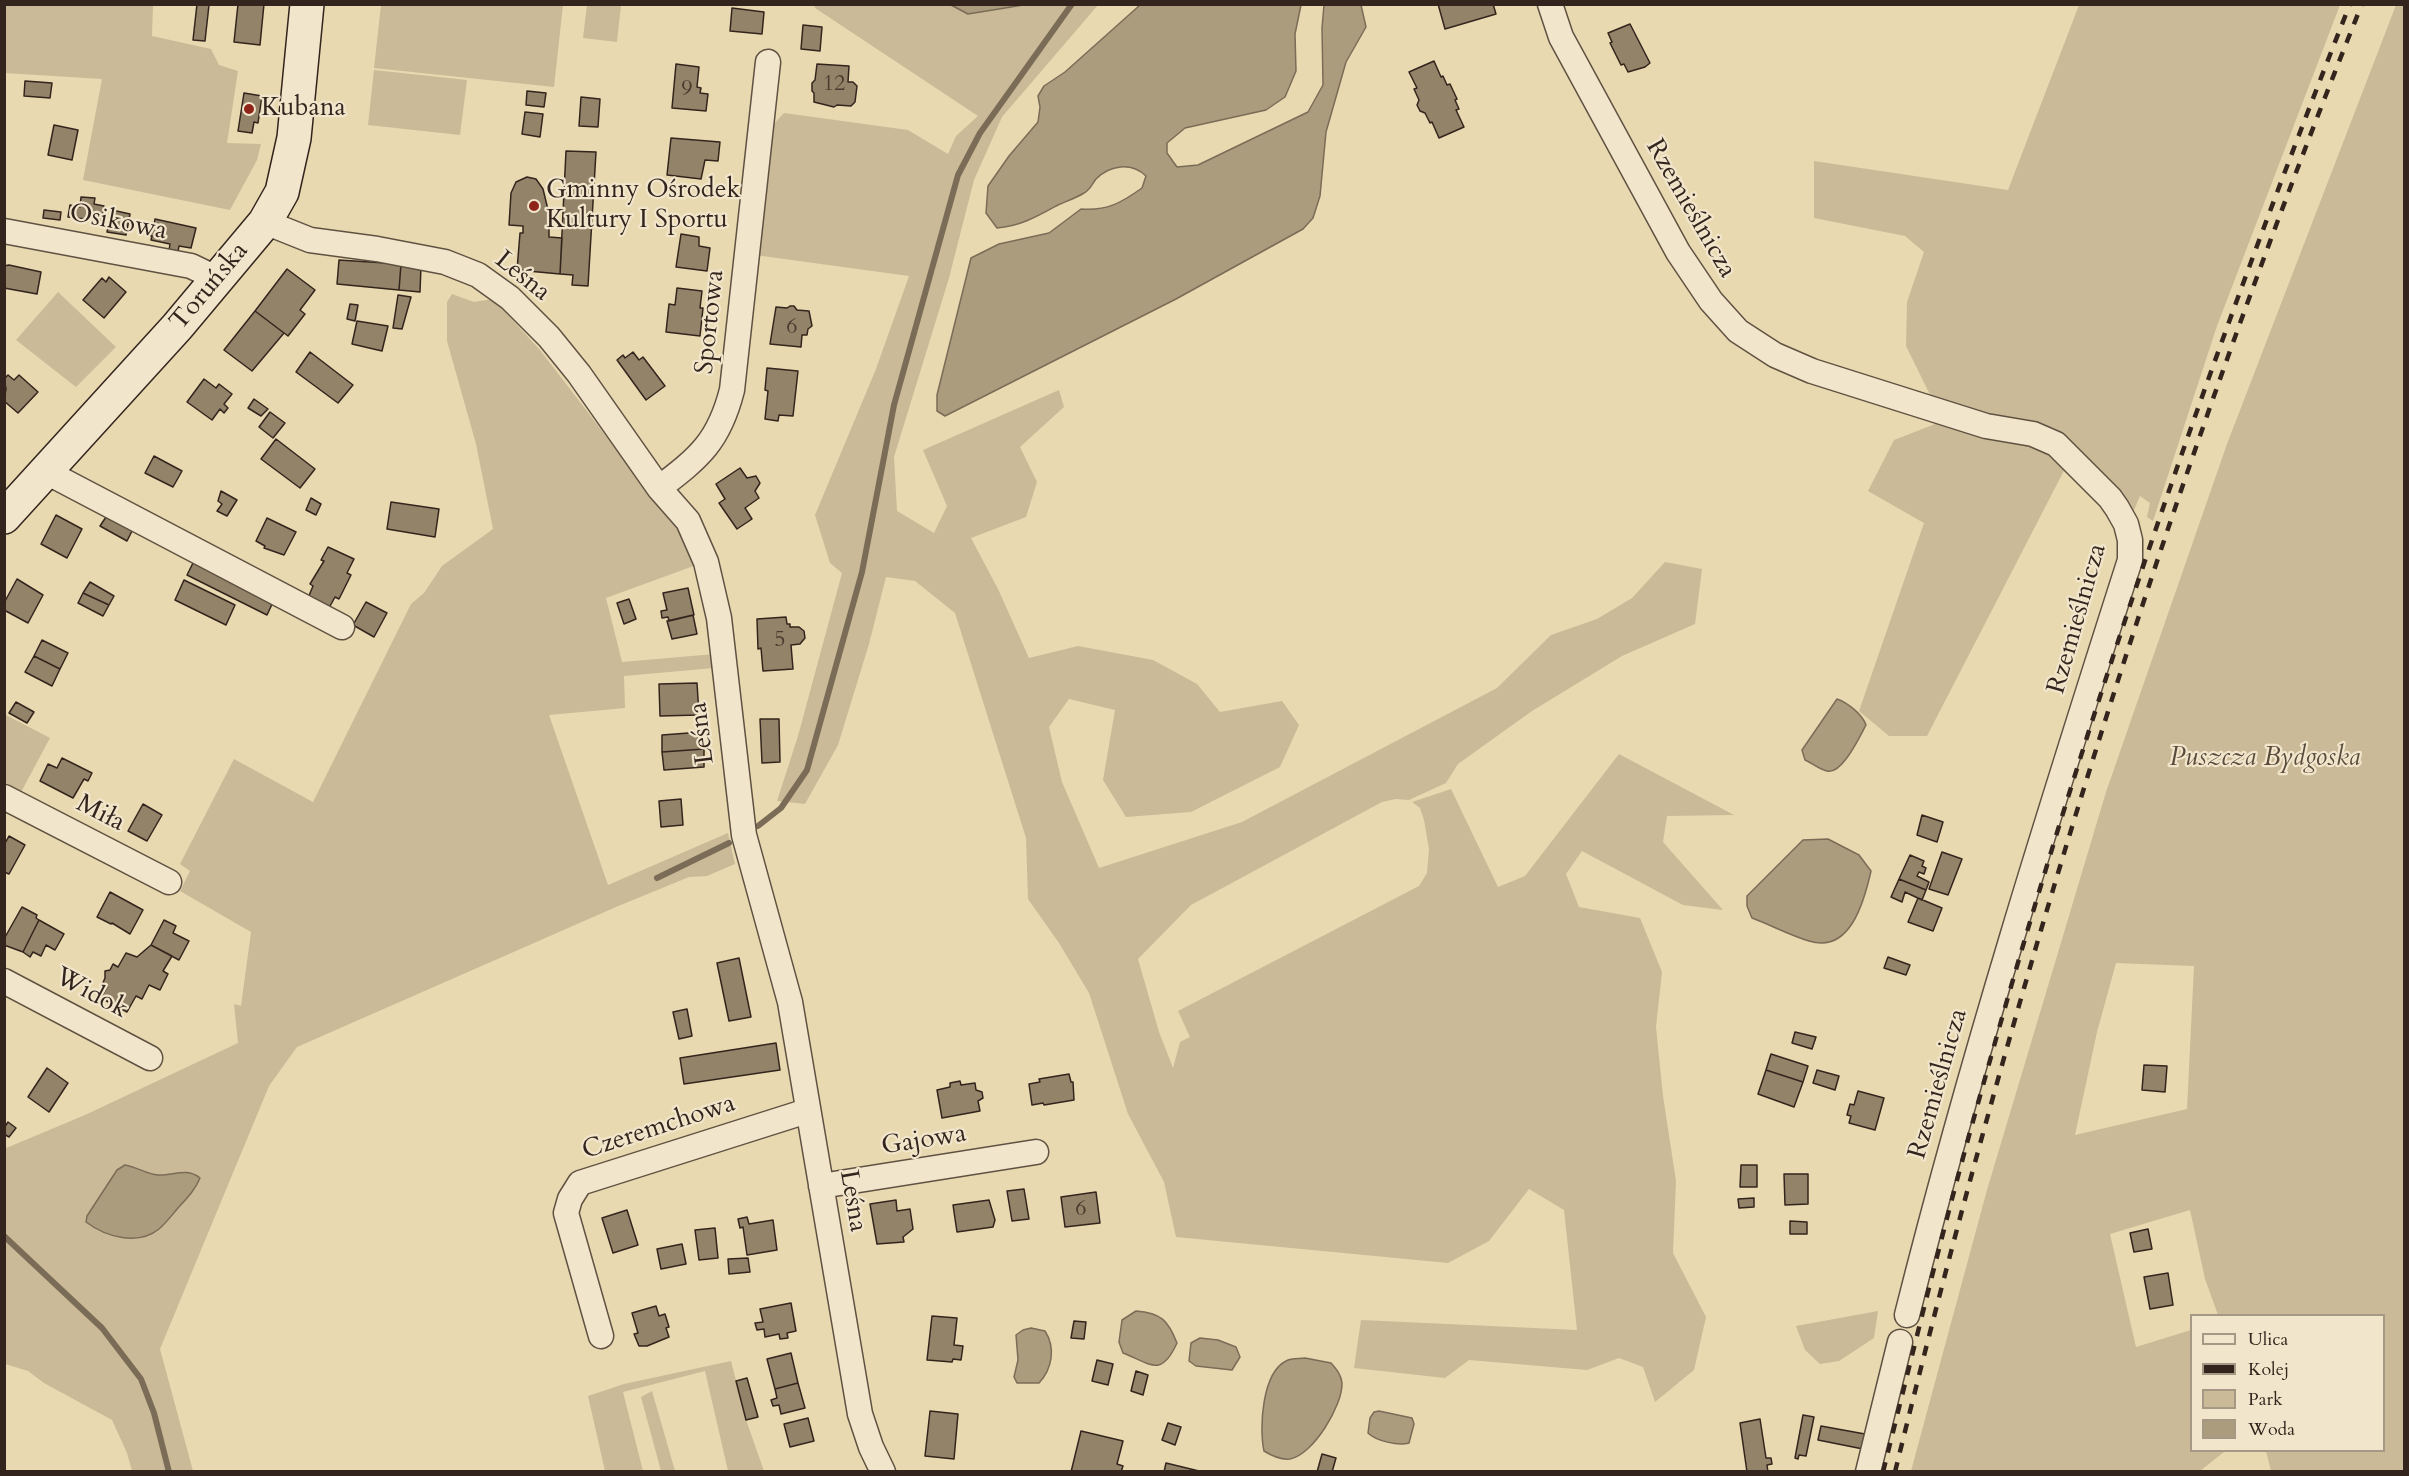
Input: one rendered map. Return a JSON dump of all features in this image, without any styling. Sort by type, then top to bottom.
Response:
[{"type":"main road","name":"Toruńska","points":[[4,517],[177,327],[266,222],[282,192],[294,138],[307,4]]},
{"type":"street","name":"Rzemieślnicza","points":[[1550,4],[1561,37],[1677,252],[1711,301],[1738,331],[1775,355],[1812,371],[1986,426],[2033,434],[2056,444],[2110,498],[2126,524],[2130,540],[2130,560],[2032,868],[1943,1171],[1907,1315]]},
{"type":"street","name":"Sportowa","points":[[659,488],[698,458],[715,436],[726,413],[732,390],[768,62]]},
{"type":"street","name":"Leśna","points":[[266,222],[310,240],[377,249],[445,262],[478,275],[510,298],[549,337],[579,374],[659,488],[688,521],[706,562],[719,618],[744,835],[790,1002],[860,1414],[871,1447],[884,1472]]},
{"type":"street","name":"Osikowa","points":[[4,231],[191,266],[218,279]]},
{"type":"street","points":[[44,473],[56,477],[342,627]]},
{"type":"street","name":"Miła","points":[[4,797],[169,882]]},
{"type":"street","name":"Widok","points":[[4,981],[150,1058]]},
{"type":"street","name":"Czeremchowa","points":[[601,1336],[566,1213],[570,1199],[579,1183],[807,1111]]},
{"type":"street","name":"Gajowa","points":[[821,1186],[1036,1152]]},
{"type":"street","points":[[1868,1472],[1900,1342]]},
{"type":"green space","points":[[4,5],[153,5],[152,36],[211,49],[219,65],[238,71],[227,143],[261,144],[257,160],[230,210],[83,180],[102,79],[5,73]]},
{"type":"green space","points":[[381,5],[563,5],[554,87],[374,68]]},
{"type":"green space","points":[[587,5],[621,5],[617,42],[583,38]]},
{"type":"green space","points":[[814,5],[951,5],[968,14],[1030,5],[1098,5],[1002,117],[974,180],[949,278],[894,457],[897,511],[934,533],[947,506],[923,450],[1059,390],[1064,407],[1020,447],[1037,482],[1026,517],[971,538],[998,589],[1029,658],[1078,646],[1153,660],[1197,684],[1220,712],[1282,701],[1299,725],[1280,767],[1191,812],[1126,817],[1103,780],[1115,710],[1069,699],[1049,727],[1062,782],[1099,868],[1242,822],[1497,688],[1551,635],[1597,619],[1632,598],[1665,562],[1702,569],[1695,624],[1622,656],[1532,711],[1458,764],[1446,783],[1409,800],[1396,799],[1382,802],[1191,905],[1138,959],[1159,1032],[1173,1068],[1180,1042],[1190,1037],[1178,1011],[1419,886],[1427,873],[1429,849],[1420,808],[1412,802],[1451,789],[1498,887],[1525,876],[1619,754],[1734,815],[1667,816],[1663,842],[1723,910],[1683,905],[1582,851],[1566,874],[1579,907],[1640,918],[1662,972],[1656,1027],[1663,1096],[1676,1181],[1673,1253],[1706,1317],[1694,1370],[1655,1402],[1643,1367],[1619,1358],[1587,1370],[1469,1360],[1445,1378],[1354,1368],[1361,1320],[1577,1330],[1564,1210],[1529,1189],[1489,1241],[1448,1263],[1176,1237],[1164,1182],[1128,1114],[1089,993],[1059,943],[1028,899],[1026,838],[955,613],[915,581],[886,577],[869,644],[838,745],[805,804],[777,801],[798,736],[842,573],[830,563],[815,515],[876,369],[909,276],[755,255],[769,129],[784,113],[908,130],[948,154],[956,136],[978,116],[815,8]]},
{"type":"green space","points":[[2079,5],[2340,5],[2217,326],[2153,521],[2147,517],[2150,503],[2140,496],[2130,520],[2121,520],[2071,457],[1927,736],[1889,736],[1859,711],[1924,523],[1868,491],[1894,440],[1943,421],[1906,346],[1907,302],[1924,252],[1905,236],[1814,218],[1814,161],[2008,190]]},
{"type":"green space","name":"Puszcza Bydgoska","points":[[2396,5],[2404,5],[2404,1471],[2271,1471],[2266,1452],[2385,1452],[2385,1314],[2218,1314],[2205,1279],[2190,1210],[2110,1234],[2136,1347],[2190,1330],[2190,1452],[2224,1452],[2200,1471],[1911,1471],[1987,1190],[2106,792],[2227,444]],"holes":[[[2116,963],[2194,966],[2187,1109],[2075,1135],[2097,1032]]]},
{"type":"green space","points":[[374,70],[467,80],[460,135],[368,125]]},
{"type":"green space","points":[[58,292],[116,347],[76,387],[16,340]]},
{"type":"green space","points":[[452,294],[474,302],[493,299],[540,350],[676,527],[699,564],[606,598],[622,662],[715,654],[714,668],[624,676],[625,708],[549,715],[608,885],[728,833],[735,864],[707,876],[689,877],[616,907],[297,1047],[269,1086],[160,1349],[193,1471],[132,1471],[127,1453],[112,1420],[44,1383],[28,1371],[5,1364],[4,1149],[85,1115],[238,1043],[234,1004],[241,1006],[251,932],[180,891],[190,871],[180,864],[234,759],[313,802],[411,604],[424,593],[442,566],[493,529],[476,444],[447,341],[447,302]]},
{"type":"green space","points":[[4,714],[50,738],[20,794],[5,785]]},
{"type":"green space","points":[[1878,1311],[1874,1338],[1839,1361],[1820,1364],[1805,1350],[1796,1326]]},
{"type":"green space","points":[[731,1361],[746,1420],[764,1471],[728,1471],[705,1371],[623,1392],[643,1471],[605,1471],[588,1396],[624,1384]]},
{"type":"green space","points":[[652,1391],[675,1471],[661,1471],[641,1397]]},
{"type":"water","points":[[951,4],[1030,4],[968,14],[951,5]]},
{"type":"water","points":[[1140,5],[1301,5],[1295,34],[1296,71],[1285,97],[1266,110],[1185,128],[1167,143],[1167,153],[1177,167],[1198,165],[1308,112],[1323,85],[1324,5],[1361,5],[1366,27],[1346,62],[1326,132],[1320,196],[1313,218],[1303,229],[1176,299],[945,416],[937,411],[937,395],[971,258],[999,244],[1049,233],[1081,209],[1099,209],[1113,205],[1142,188],[1146,176],[1127,167],[1114,168],[1102,174],[1081,195],[1022,223],[997,228],[986,213],[988,186],[1009,156],[1038,122],[1040,107],[1038,96],[1044,86],[1065,72]]},
{"type":"water","points":[[1837,699],[1854,709],[1866,725],[1839,767],[1833,771],[1827,771],[1805,760],[1802,750]]},
{"type":"water","points":[[1828,839],[1859,855],[1871,871],[1859,910],[1845,933],[1835,940],[1823,943],[1809,941],[1752,918],[1747,906],[1747,896],[1803,840]]},
{"type":"water","points":[[125,1165],[154,1174],[185,1172],[200,1178],[190,1194],[159,1229],[142,1237],[122,1238],[103,1232],[86,1222],[87,1216],[117,1170]]},
{"type":"water","points":[[1136,1311],[1158,1316],[1167,1323],[1177,1343],[1166,1361],[1154,1365],[1148,1364],[1123,1353],[1119,1342],[1122,1320]]},
{"type":"water","points":[[1031,1328],[1045,1331],[1051,1344],[1050,1365],[1039,1383],[1017,1383],[1014,1377],[1018,1360],[1016,1335]]},
{"type":"water","points":[[1200,1338],[1218,1340],[1236,1347],[1240,1357],[1232,1370],[1196,1366],[1189,1361],[1191,1343]]},
{"type":"water","points":[[1305,1358],[1331,1363],[1338,1372],[1342,1383],[1338,1404],[1325,1428],[1308,1449],[1290,1459],[1279,1458],[1264,1451],[1262,1416],[1267,1389],[1278,1367],[1288,1360]]},
{"type":"water","points":[[1374,1412],[1412,1418],[1414,1424],[1409,1443],[1387,1442],[1368,1433],[1370,1418]]},
{"type":"building","points":[[197,4],[209,5],[205,41],[193,40]]},
{"type":"building","points":[[238,4],[264,4],[260,45],[234,42]]},
{"type":"building","points":[[1438,4],[1493,4],[1496,14],[1445,29]]},
{"type":"building","points":[[732,8],[764,12],[762,34],[730,31]]},
{"type":"building","points":[[1630,24],[1650,63],[1645,67],[1628,72],[1624,64],[1621,65],[1610,43],[1612,42],[1608,33]]},
{"type":"building","points":[[803,25],[822,27],[820,51],[801,49]]},
{"type":"building","points":[[1434,61],[1441,77],[1443,76],[1447,85],[1450,84],[1457,99],[1455,100],[1459,109],[1456,110],[1464,127],[1439,138],[1432,122],[1430,123],[1425,113],[1420,111],[1417,105],[1419,100],[1414,89],[1417,88],[1409,72]]},
{"type":"building","points":[[676,64],[699,67],[697,87],[701,88],[700,93],[708,94],[706,111],[672,108]]},
{"type":"building","points":[[817,64],[849,66],[848,82],[853,82],[857,86],[855,102],[851,106],[837,105],[834,107],[814,102],[812,83],[815,80]]},
{"type":"building","points":[[25,81],[52,83],[50,98],[24,96]]},
{"type":"building","points":[[527,91],[546,93],[544,107],[526,105]]},
{"type":"building","points":[[244,93],[262,96],[258,123],[254,122],[252,133],[238,131]]},
{"type":"building","points":[[581,97],[600,99],[598,127],[579,126]]},
{"type":"building","points":[[525,112],[543,114],[540,137],[522,134]]},
{"type":"building","points":[[54,125],[78,130],[72,160],[48,155]]},
{"type":"building","points":[[671,138],[720,142],[718,161],[705,160],[701,179],[667,175]]},
{"type":"building","points":[[566,151],[596,152],[588,286],[572,285],[573,275],[560,274]]},
{"type":"building","points":[[527,177],[536,179],[543,189],[549,214],[549,237],[562,238],[560,274],[517,270],[520,233],[523,233],[523,226],[509,225],[511,193],[516,182]]},
{"type":"building","points":[[81,197],[95,198],[94,204],[104,206],[102,221],[68,217],[70,205],[80,207]]},
{"type":"building","points":[[44,210],[61,212],[60,220],[43,218]]},
{"type":"building","points":[[112,210],[130,214],[126,235],[107,232]]},
{"type":"building","points":[[155,219],[196,228],[191,248],[179,246],[178,252],[169,250],[170,244],[151,240],[152,236],[146,235],[148,224],[154,226]]},
{"type":"building","points":[[681,234],[699,237],[699,246],[710,248],[707,271],[676,267]]},
{"type":"building","points":[[339,260],[401,264],[399,290],[337,284]]},
{"type":"building","points":[[401,264],[421,266],[420,292],[399,290]]},
{"type":"building","points":[[4,266],[41,272],[37,294],[4,288]]},
{"type":"building","points":[[287,269],[315,290],[300,310],[305,314],[288,336],[255,311]]},
{"type":"building","points":[[109,277],[126,292],[104,318],[83,300],[102,278],[106,282]]},
{"type":"building","points":[[677,288],[702,291],[700,336],[666,332],[669,304],[675,305]]},
{"type":"building","points":[[398,295],[411,297],[402,329],[393,328]]},
{"type":"building","points":[[350,304],[358,305],[355,321],[347,319]]},
{"type":"building","points":[[794,306],[797,310],[809,311],[812,326],[808,329],[807,335],[802,335],[801,347],[770,344],[776,307]]},
{"type":"building","points":[[255,311],[284,333],[252,371],[224,350]]},
{"type":"building","points":[[357,321],[388,326],[382,351],[352,344]]},
{"type":"building","points":[[310,352],[353,385],[338,403],[296,372]]},
{"type":"building","points":[[633,352],[639,360],[643,357],[665,386],[646,400],[617,360]]},
{"type":"building","points":[[767,368],[798,371],[793,416],[779,415],[778,421],[765,419],[768,391],[765,390]]},
{"type":"building","points":[[8,375],[14,380],[19,375],[38,392],[18,413],[4,401],[6,389],[4,379]]},
{"type":"building","points":[[204,379],[216,388],[219,384],[232,394],[224,404],[228,408],[224,413],[220,409],[212,420],[187,402]]},
{"type":"building","points":[[254,399],[268,409],[261,416],[248,408]]},
{"type":"building","points":[[270,412],[285,423],[273,438],[259,427]]},
{"type":"building","points":[[276,439],[315,469],[300,488],[261,459]]},
{"type":"building","points":[[154,456],[182,471],[173,487],[145,473]]},
{"type":"building","points":[[740,468],[747,478],[756,476],[760,483],[755,491],[759,498],[745,508],[752,519],[737,529],[719,503],[725,499],[716,484]]},
{"type":"building","points":[[221,491],[237,500],[227,516],[217,511],[222,504],[218,501]]},
{"type":"building","points":[[311,498],[321,504],[316,515],[306,510]]},
{"type":"building","points":[[391,502],[439,509],[435,537],[387,529]]},
{"type":"building","points":[[110,511],[135,525],[127,541],[100,526]]},
{"type":"building","points":[[56,515],[82,529],[67,558],[41,544]]},
{"type":"building","points":[[267,518],[296,532],[284,555],[264,548],[265,546],[256,541]]},
{"type":"building","points":[[328,547],[354,559],[347,573],[351,575],[339,599],[335,597],[329,608],[308,598],[313,586],[310,584],[324,561],[321,560]]},
{"type":"building","points":[[194,561],[274,600],[267,615],[187,575]]},
{"type":"building","points":[[17,579],[43,595],[28,623],[4,610],[4,603]]},
{"type":"building","points":[[184,580],[235,605],[226,625],[175,600]]},
{"type":"building","points":[[90,582],[114,596],[109,605],[83,593]]},
{"type":"building","points":[[688,588],[694,615],[669,621],[668,617],[662,618],[661,611],[667,610],[663,593]]},
{"type":"building","points":[[83,593],[109,605],[103,616],[78,603]]},
{"type":"building","points":[[629,599],[636,619],[624,624],[617,603]]},
{"type":"building","points":[[366,602],[387,613],[374,637],[353,625]]},
{"type":"building","points":[[693,615],[697,634],[672,639],[667,621]]},
{"type":"building","points":[[786,617],[790,627],[799,627],[804,631],[805,638],[800,644],[791,645],[793,669],[763,671],[761,648],[758,649],[757,619]]},
{"type":"building","points":[[42,640],[68,653],[60,669],[34,656]]},
{"type":"building","points":[[34,656],[60,669],[52,686],[25,672]]},
{"type":"building","points":[[697,683],[699,715],[660,716],[659,684]]},
{"type":"building","points":[[16,702],[34,712],[27,723],[9,713]]},
{"type":"building","points":[[760,719],[779,719],[780,762],[762,763]]},
{"type":"building","points":[[702,732],[704,749],[662,752],[662,735]]},
{"type":"building","points":[[704,749],[704,767],[664,770],[662,752]]},
{"type":"building","points":[[62,758],[92,773],[88,781],[84,779],[73,798],[40,781],[48,764],[57,768]]},
{"type":"building","points":[[681,799],[683,825],[661,827],[659,801]]},
{"type":"building","points":[[143,804],[162,815],[147,841],[128,831]]},
{"type":"building","points":[[1922,815],[1943,822],[1937,842],[1917,835]]},
{"type":"building","points":[[9,836],[25,845],[9,874],[4,872],[4,845]]},
{"type":"building","points":[[1942,852],[1962,859],[1948,895],[1929,889]]},
{"type":"building","points":[[1910,855],[1924,861],[1922,866],[1926,868],[1924,874],[1919,872],[1917,876],[1929,882],[1926,890],[1899,879]]},
{"type":"building","points":[[1899,879],[1926,890],[1922,900],[1905,892],[1902,902],[1891,897]]},
{"type":"building","points":[[110,892],[143,910],[130,934],[97,917]]},
{"type":"building","points":[[1918,898],[1942,908],[1933,931],[1908,922]]},
{"type":"building","points":[[22,907],[37,915],[36,918],[39,920],[23,952],[4,945],[4,939]]},
{"type":"building","points":[[39,920],[64,934],[55,950],[46,945],[41,956],[33,952],[30,957],[23,952]]},
{"type":"building","points":[[164,920],[176,926],[173,933],[189,941],[179,960],[151,945]]},
{"type":"building","points":[[151,945],[172,956],[163,971],[168,974],[160,990],[149,985],[142,999],[136,996],[127,1012],[101,998],[107,987],[102,985],[105,971],[110,970],[113,964],[118,967],[126,953],[137,957]]},
{"type":"building","points":[[1888,957],[1910,965],[1906,975],[1884,968]]},
{"type":"building","points":[[739,958],[751,1017],[729,1021],[717,963]]},
{"type":"building","points":[[687,1009],[692,1036],[679,1039],[673,1012]]},
{"type":"building","points":[[1795,1032],[1816,1037],[1812,1049],[1792,1043]]},
{"type":"building","points":[[776,1043],[780,1070],[684,1084],[680,1058]]},
{"type":"building","points":[[1771,1054],[1808,1066],[1803,1082],[1766,1070]]},
{"type":"building","points":[[2144,1065],[2167,1066],[2165,1092],[2142,1090]]},
{"type":"building","points":[[47,1068],[68,1083],[49,1112],[28,1097]]},
{"type":"building","points":[[1766,1070],[1803,1082],[1794,1107],[1758,1094]]},
{"type":"building","points":[[1817,1070],[1839,1076],[1835,1090],[1813,1083]]},
{"type":"building","points":[[1069,1074],[1073,1082],[1074,1100],[1032,1105],[1029,1084],[1040,1082],[1039,1079]]},
{"type":"building","points":[[960,1081],[961,1085],[975,1083],[976,1090],[982,1092],[983,1098],[978,1101],[980,1111],[942,1118],[937,1090],[950,1087],[950,1083]]},
{"type":"building","points":[[1858,1091],[1884,1098],[1875,1130],[1849,1123],[1851,1116],[1847,1115],[1850,1104],[1854,1105]]},
{"type":"building","points":[[8,1122],[16,1128],[9,1137],[4,1134],[4,1128]]},
{"type":"building","points":[[1741,1165],[1757,1165],[1757,1187],[1740,1187]]},
{"type":"building","points":[[1784,1174],[1808,1174],[1808,1204],[1785,1205]]},
{"type":"building","points":[[1024,1189],[1029,1219],[1012,1221],[1007,1191]]},
{"type":"building","points":[[1096,1192],[1100,1223],[1065,1227],[1061,1197]]},
{"type":"building","points":[[1754,1198],[1754,1207],[1739,1208],[1738,1199]]},
{"type":"building","points":[[896,1200],[897,1211],[910,1209],[913,1229],[903,1237],[904,1242],[877,1244],[870,1204]]},
{"type":"building","points":[[989,1200],[995,1220],[993,1227],[957,1232],[953,1205]]},
{"type":"building","points":[[627,1210],[638,1245],[613,1253],[602,1218]]},
{"type":"building","points":[[747,1217],[749,1224],[773,1220],[777,1250],[747,1255],[743,1227],[740,1228],[738,1219]]},
{"type":"building","points":[[1790,1221],[1807,1222],[1807,1234],[1790,1234]]},
{"type":"building","points":[[715,1228],[718,1258],[699,1260],[695,1230]]},
{"type":"building","points":[[2148,1229],[2152,1249],[2134,1252],[2130,1233]]},
{"type":"building","points":[[682,1244],[686,1264],[661,1269],[657,1249]]},
{"type":"building","points":[[748,1258],[750,1272],[729,1274],[728,1259]]},
{"type":"building","points":[[2168,1273],[2173,1305],[2150,1309],[2144,1277]]},
{"type":"building","points":[[791,1303],[796,1331],[787,1333],[788,1338],[780,1339],[779,1334],[765,1337],[764,1329],[757,1330],[755,1323],[763,1322],[760,1309]]},
{"type":"building","points":[[656,1306],[659,1316],[665,1314],[669,1337],[647,1346],[639,1346],[634,1334],[638,1333],[632,1313]]},
{"type":"building","points":[[932,1316],[957,1318],[954,1345],[963,1346],[961,1360],[953,1359],[952,1362],[927,1360]]},
{"type":"building","points":[[1074,1321],[1086,1322],[1084,1339],[1071,1338]]},
{"type":"building","points":[[791,1353],[798,1383],[775,1389],[767,1359]]},
{"type":"building","points":[[1097,1360],[1113,1364],[1108,1385],[1092,1381]]},
{"type":"building","points":[[1136,1371],[1148,1375],[1143,1395],[1131,1391]]},
{"type":"building","points":[[747,1378],[758,1417],[746,1420],[736,1381]]},
{"type":"building","points":[[798,1383],[805,1408],[781,1414],[779,1405],[773,1406],[771,1400],[777,1398],[775,1389]]},
{"type":"building","points":[[930,1411],[958,1414],[954,1459],[925,1456]]},
{"type":"building","points":[[1803,1415],[1814,1417],[1806,1456],[1799,1455],[1798,1459],[1795,1458]]},
{"type":"building","points":[[808,1418],[814,1441],[790,1447],[784,1424]]},
{"type":"building","points":[[1760,1419],[1766,1458],[1771,1458],[1772,1464],[1767,1465],[1768,1472],[1747,1472],[1740,1423]]},
{"type":"building","points":[[1168,1423],[1181,1427],[1175,1445],[1162,1440]]},
{"type":"building","points":[[1821,1426],[1865,1434],[1863,1449],[1818,1440]]},
{"type":"building","points":[[1081,1431],[1123,1441],[1117,1464],[1123,1466],[1121,1472],[1071,1472]]},
{"type":"building","points":[[1322,1454],[1336,1458],[1332,1472],[1317,1472]]},
{"type":"building","points":[[1166,1463],[1199,1471],[1199,1472],[1164,1472]]},
{"type":"waterway","points":[[758,826],[781,808],[807,770],[862,572],[894,405],[958,175],[980,133],[1072,4]]},
{"type":"waterway","points":[[657,878],[729,843]]},
{"type":"waterway","points":[[4,1236],[102,1328],[141,1379],[154,1413],[169,1472]]},
{"type":"railway","points":[[1883,1472],[1943,1232],[1982,1089],[2021,951],[2106,678],[2198,407],[2350,4]]},
{"type":"railway","points":[[1895,1472],[1992,1099],[2102,730],[2225,364],[2362,4]]},
{"type":"place","name":"Kubana","points":[[249,109]]},
{"type":"place","name":"Gminny Ośrodek Kultury I Sportu","points":[[534,206]]}]
